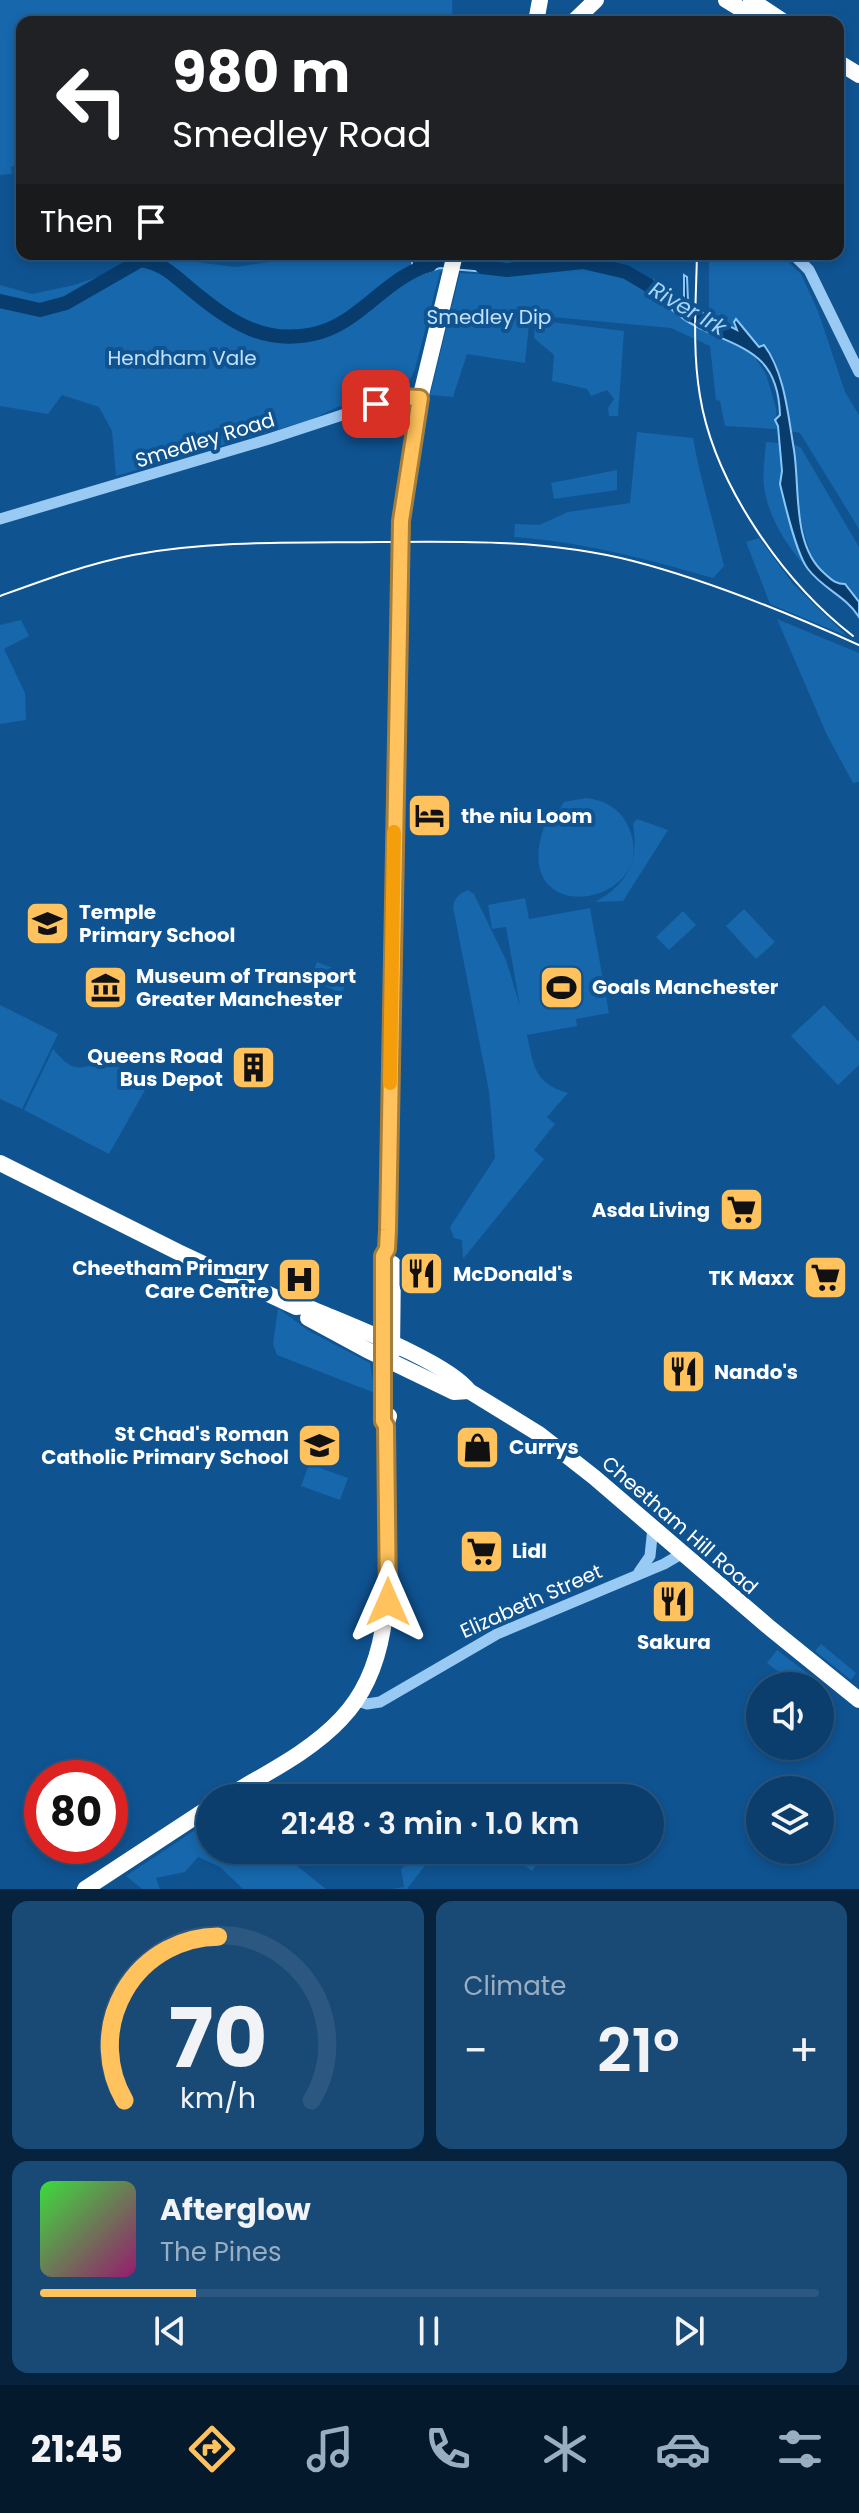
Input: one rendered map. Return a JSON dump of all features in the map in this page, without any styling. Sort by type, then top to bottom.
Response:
[{"type":"highway","points":[[579,16],[596,0]]},
{"type":"highway","points":[[726,0],[752,16]]},
{"type":"highway","points":[[751,0],[775,16]]},
{"type":"highway","points":[[248,1784],[312,1744],[339,1721],[353,1703],[377,1652],[386,1615],[386,1426],[383,1421],[388,1312],[383,1256],[387,1249],[401,516],[420,398],[453,260]]},
{"type":"highway","name":"Cheetham Hill Road","points":[[0,1163],[296,1307],[301,1314],[417,1366],[461,1380],[464,1391],[539,1434],[859,1700]]},
{"type":"highway","name":"Cheetham Hill Road","points":[[296,1307],[305,1306],[360,1330],[387,1351]]},
{"type":"highway","points":[[316,1311],[320,1318],[464,1391]]},
{"type":"highway","points":[[360,1330],[368,1329],[388,1312]]},
{"type":"highway","points":[[388,1312],[409,1342],[417,1366],[390,1388]]},
{"type":"highway","points":[[386,1426],[389,1421],[390,1388],[387,1351]]},
{"type":"highway","points":[[85,1889],[196,1816]]},
{"type":"street","points":[[799,260],[809,270],[859,372]]},
{"type":"street","name":"Smedley Road","points":[[0,519],[254,444],[397,397],[420,398]]},
{"type":"street","points":[[636,1575],[650,1556],[653,1527]]},
{"type":"street","name":"Elizabeth Street","points":[[353,1703],[380,1702],[497,1634],[683,1553]]},
{"type":"green space","points":[[0,0],[452,0],[453,16],[16,16],[16,166],[11,167],[12,174],[0,175]]},
{"type":"green space","name":"Hendham Vale","points":[[148,260],[180,260],[235,267],[283,260],[541,260],[523,265],[467,263],[440,272],[415,369],[410,380],[399,387],[338,407],[310,420],[116,476],[112,431],[99,407],[62,395],[48,414],[0,406],[0,285],[32,294],[74,285]]},
{"type":"green space","points":[[709,260],[786,260],[801,274],[818,311],[845,392],[859,415],[859,529],[800,433],[790,431],[775,360],[764,345],[759,347],[736,320],[738,330],[709,316]]},
{"type":"green space","name":"Smedley Dip","points":[[583,267],[634,279],[683,316],[737,342],[754,356],[766,374],[776,408],[777,429],[725,426],[720,401],[716,400],[710,346],[671,328],[530,315],[525,363],[467,354],[453,397],[430,395],[460,273],[500,275]]},
{"type":"green space","points":[[535,320],[624,331],[618,416],[609,416],[608,408],[614,399],[607,390],[591,396],[587,389],[552,381],[554,355],[534,338]]},
{"type":"green space","points":[[637,432],[693,438],[724,566],[713,578],[590,547],[514,537],[515,524],[539,525],[568,512],[630,503]]},
{"type":"green space","points":[[766,442],[779,443],[780,484],[805,566],[791,549],[769,509],[763,482]]},
{"type":"green space","points":[[793,444],[801,448],[859,547],[859,602],[845,584],[830,579],[818,566],[809,548],[798,503]]},
{"type":"green space","points":[[617,470],[617,490],[554,499],[551,483]]},
{"type":"green space","points":[[759,538],[793,584],[847,636],[770,604],[746,542]]},
{"type":"green space","points":[[777,619],[859,653],[859,782],[853,783],[827,735]]},
{"type":"green space","points":[[21,620],[29,636],[4,649],[25,693],[26,720],[0,724],[0,625]]},
{"type":"green space","points":[[586,798],[606,803],[622,816],[629,828],[633,855],[624,876],[606,890],[584,896],[563,894],[546,882],[538,859],[545,824],[549,826],[564,802]]},
{"type":"green space","points":[[637,819],[668,830],[623,901],[595,902],[616,887],[629,870],[634,849],[633,824]]},
{"type":"green space","points":[[468,890],[474,894],[506,960],[520,1006],[506,927],[492,929],[488,905],[525,898],[529,919],[590,908],[609,1013],[576,1019],[577,1026],[527,1035],[537,1072],[548,1084],[568,1093],[547,1117],[555,1124],[534,1150],[544,1159],[463,1259],[462,1240],[454,1238],[450,1227],[495,1158],[489,1091],[453,907],[458,896]]},
{"type":"green space","points":[[744,909],[775,942],[756,959],[726,926]]},
{"type":"green space","points":[[683,911],[696,925],[669,950],[656,937]]},
{"type":"green space","points":[[317,962],[350,975],[342,993],[310,980]]},
{"type":"green space","points":[[0,1005],[58,1034],[22,1109],[0,1099]]},
{"type":"green space","points":[[824,1005],[859,1042],[859,1065],[838,1085],[791,1036]]},
{"type":"green space","points":[[53,1049],[71,1066],[82,1067],[105,1060],[149,1083],[109,1154],[24,1110]]},
{"type":"green space","points":[[278,1308],[309,1331],[370,1363],[375,1393],[277,1355],[273,1344]]},
{"type":"green space","points":[[309,1464],[348,1478],[340,1500],[301,1486]]},
{"type":"green space","points":[[821,1644],[856,1673],[851,1680],[815,1651]]},
{"type":"green space","points":[[777,1650],[806,1672],[779,1672],[767,1663]]},
{"type":"green space","points":[[196,1829],[196,1859],[185,1872],[156,1878],[160,1889],[142,1889],[126,1876]]},
{"type":"green space","points":[[213,1864],[295,1864],[326,1889],[243,1889]]},
{"type":"green space","points":[[402,1864],[426,1864],[407,1889],[392,1889],[404,1887],[401,1869],[405,1866]]},
{"type":"green space","points":[[523,1864],[537,1864],[532,1871]]},
{"type":"water","points":[[412,261],[499,262],[497,273],[440,268],[412,277]]},
{"type":"water","points":[[684,275],[687,277],[688,301],[707,316],[719,318],[719,321],[737,330],[736,319],[759,347],[764,345],[771,356],[787,409],[796,465],[799,515],[807,547],[824,573],[836,582],[845,584],[859,602],[859,617],[848,603],[814,576],[799,552],[780,484],[782,471],[775,420],[780,415],[772,376],[752,354],[690,323],[650,292],[654,281],[684,303]]},
{"type":"waterway","name":"River Irk","points":[[0,301],[40,310],[66,303],[141,260],[166,270],[218,311],[249,328],[265,334],[301,336],[336,326],[401,278],[430,265]]},
{"type":"waterway","name":"River Irk","points":[[482,267],[507,270],[583,262],[626,272],[665,295]]},
{"type":"tram line","points":[[697,260],[696,361],[700,396],[720,463],[736,496],[778,559],[827,614],[853,636]]},
{"type":"tram line","points":[[0,596],[99,563],[164,550],[287,543],[507,543],[602,554],[662,569],[748,598],[859,645]]},
{"type":"slow traffic","points":[[390,1083],[394,832]]},
{"type":"place","name":"the niu Loom","points":[[430,816]]},
{"type":"place","name":"Temple Primary School","points":[[48,923]]},
{"type":"place","name":"Museum of Transport Greater Manchester","points":[[105,987]]},
{"type":"place","name":"Goals Manchester","points":[[561,987]]},
{"type":"place","name":"Queens Road Bus Depot","points":[[254,1067]]},
{"type":"place","name":"Asda Living","points":[[741,1210]]},
{"type":"place","name":"McDonald's","points":[[422,1274]]},
{"type":"place","name":"TK Maxx","points":[[825,1278]]},
{"type":"place","name":"Cheetham Primary Care Centre","points":[[300,1280]]},
{"type":"place","name":"Nando's","points":[[683,1372]]},
{"type":"place","name":"St Chad's Roman Catholic Primary School","points":[[320,1446]]},
{"type":"place","name":"Currys","points":[[478,1447]]},
{"type":"place","name":"Lidl","points":[[481,1551]]},
{"type":"place","name":"Sakura","points":[[674,1602]]},
{"type":"route","points":[[376,404],[397,397],[420,398],[401,521],[388,1230],[387,1249],[383,1256],[381,1357],[383,1421],[386,1426],[388,1602]]}]
